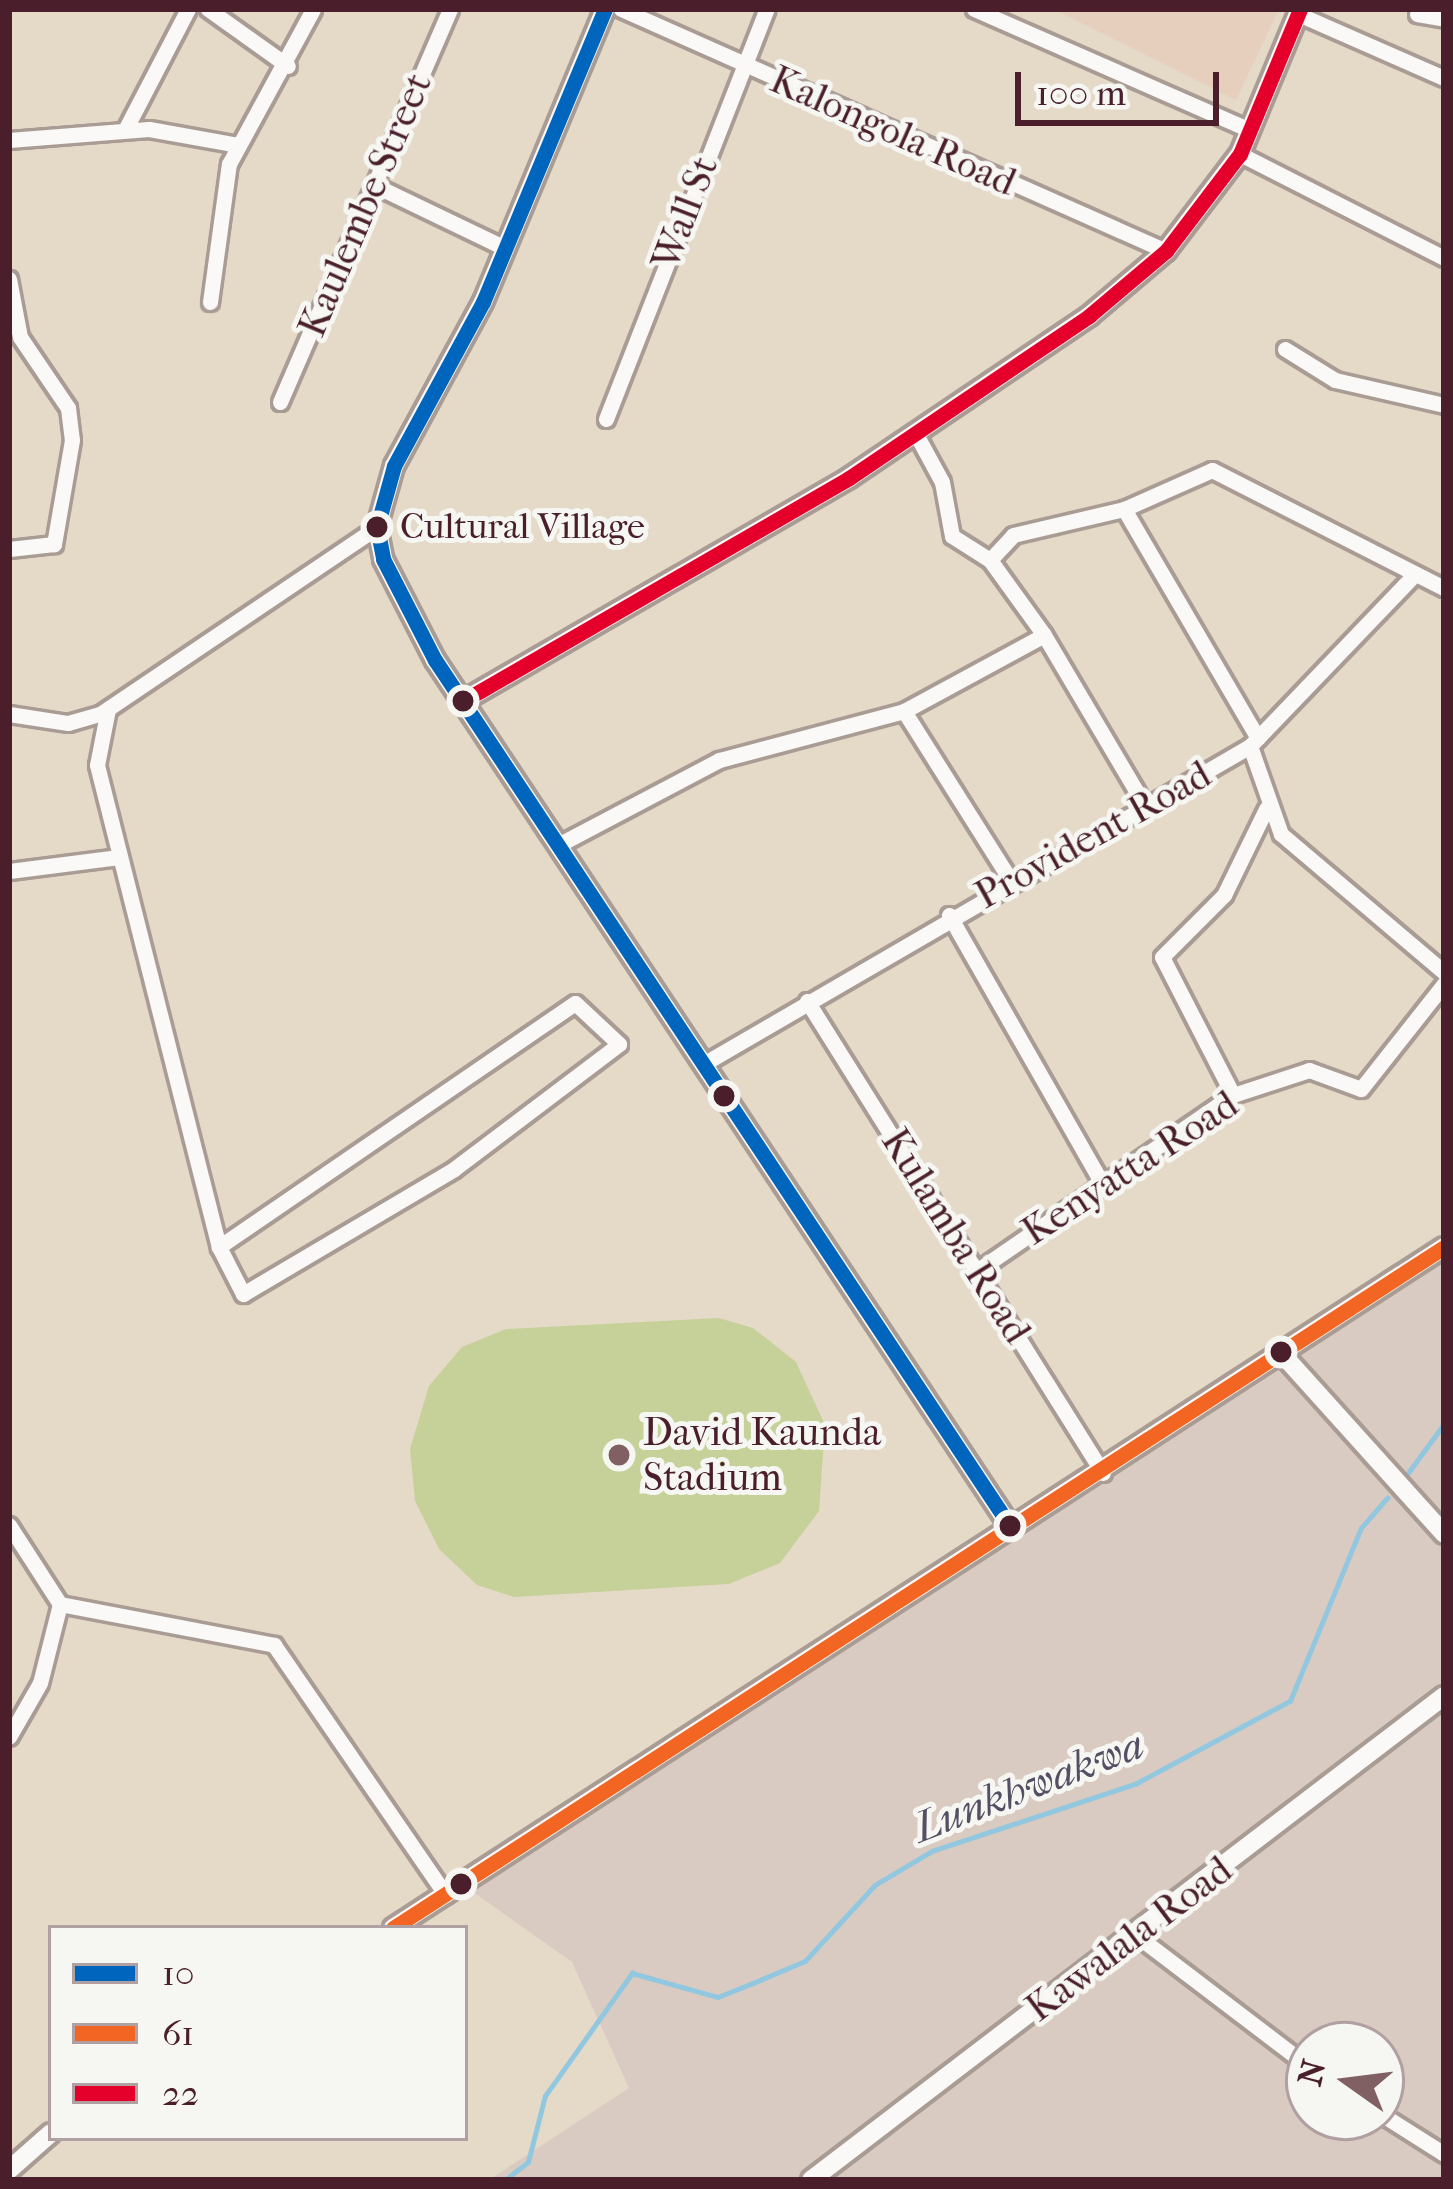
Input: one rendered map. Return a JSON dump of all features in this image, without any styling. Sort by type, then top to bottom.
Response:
[{"type":"street","points":[[125,130],[188,9]]},
{"type":"street","points":[[208,9],[288,66]]},
{"type":"street","points":[[210,302],[238,146],[288,66],[313,9]]},
{"type":"street","name":"Kaulembe Street","points":[[280,402],[450,9]]},
{"type":"street","points":[[605,9],[506,248],[394,466],[377,526],[398,600],[1010,1526]]},
{"type":"street","name":"Kalongola Road","points":[[620,9],[1166,251]]},
{"type":"street","name":"Wall St","points":[[606,419],[767,9]]},
{"type":"street","points":[[974,9],[1250,130]]},
{"type":"street","points":[[463,701],[916,436],[1166,251],[1240,154],[1299,12],[1444,78]]},
{"type":"street","points":[[1417,14],[1444,19]]},
{"type":"street","points":[[9,140],[125,130],[238,146]]},
{"type":"street","points":[[1240,154],[1444,258]]},
{"type":"street","points":[[374,184],[506,248]]},
{"type":"street","points":[[9,279],[20,337],[68,408],[72,440],[54,544],[9,549]]},
{"type":"street","points":[[1286,349],[1335,380],[1444,405]]},
{"type":"street","points":[[916,436],[942,482],[952,536],[990,560],[1044,635],[1145,806]]},
{"type":"street","points":[[990,560],[1028,530],[1124,509],[1220,472],[1444,588]]},
{"type":"street","points":[[1124,509],[1254,742],[1266,809],[1281,834],[1444,972]]},
{"type":"street","points":[[9,714],[68,723],[108,709],[377,526]]},
{"type":"street","name":"Provident Road","points":[[705,1063],[949,915],[1254,742],[1413,575]]},
{"type":"street","points":[[558,844],[719,760],[904,711],[1044,635]]},
{"type":"street","points":[[108,709],[97,765],[219,1247],[237,1290],[251,1294],[454,1168],[619,1044],[575,1003],[219,1247]]},
{"type":"street","points":[[904,711],[1011,881]]},
{"type":"street","points":[[1233,1095],[1162,957],[1224,895],[1266,809]]},
{"type":"street","points":[[9,871],[119,857]]},
{"type":"street","points":[[949,915],[1101,1180]]},
{"type":"street","name":"Kenyatta Road","points":[[978,1270],[1101,1180],[1233,1095],[1310,1070],[1360,1089],[1444,984]]},
{"type":"street","name":"Kulamba Road","points":[[807,1001],[1102,1473]]},
{"type":"street","points":[[398,1925],[1010,1526],[1102,1473],[1444,1247]]},
{"type":"street","points":[[1283,1355],[1444,1534]]},
{"type":"street","points":[[9,1525],[56,1598],[40,1683],[9,1737]]},
{"type":"street","points":[[56,1598],[274,1645],[446,1895]]},
{"type":"street","name":"Kawalala Road","points":[[812,2180],[1444,1696]]},
{"type":"street","points":[[1136,1935],[1285,2049]]},
{"type":"street","points":[[1405,2129],[1444,2154]]},
{"type":"street","points":[[9,2170],[48,2137]]},
{"type":"shaded area","points":[[1053,9],[1279,9],[1236,100]]},
{"type":"shaded area","points":[[1444,1239],[1444,2180],[489,2180],[629,2088],[572,1962],[469,1889]]},
{"type":"green space","name":"David Kaunda Stadium","points":[[719,1318],[753,1328],[796,1362],[825,1425],[819,1511],[780,1563],[729,1584],[514,1597],[477,1585],[439,1549],[415,1501],[410,1449],[429,1386],[462,1347],[506,1329]]},
{"type":"waterway","name":"Lunkhwakwa","points":[[1405,1477],[1444,1424]]},
{"type":"waterway","name":"Lunkhwakwa","points":[[505,2180],[528,2162],[545,2096],[632,1973],[718,1997],[753,1983],[805,1961],[875,1885],[932,1851],[1135,1784],[1290,1701],[1361,1528],[1387,1498]]},
{"type":"transit line","name":"10","points":[[605,9],[483,302],[394,466],[377,527],[383,559],[435,660],[1010,1526]]},
{"type":"transit line","name":"22","points":[[463,701],[849,478],[1089,316],[1166,251],[1240,154],[1300,9]]},
{"type":"transit line","name":"61","points":[[398,1925],[1444,1247]]},
{"type":"place","name":"Cultural Village","points":[[377,527]]},
{"type":"place","name":"David Kaunda Stadium","points":[[619,1455]]}]
